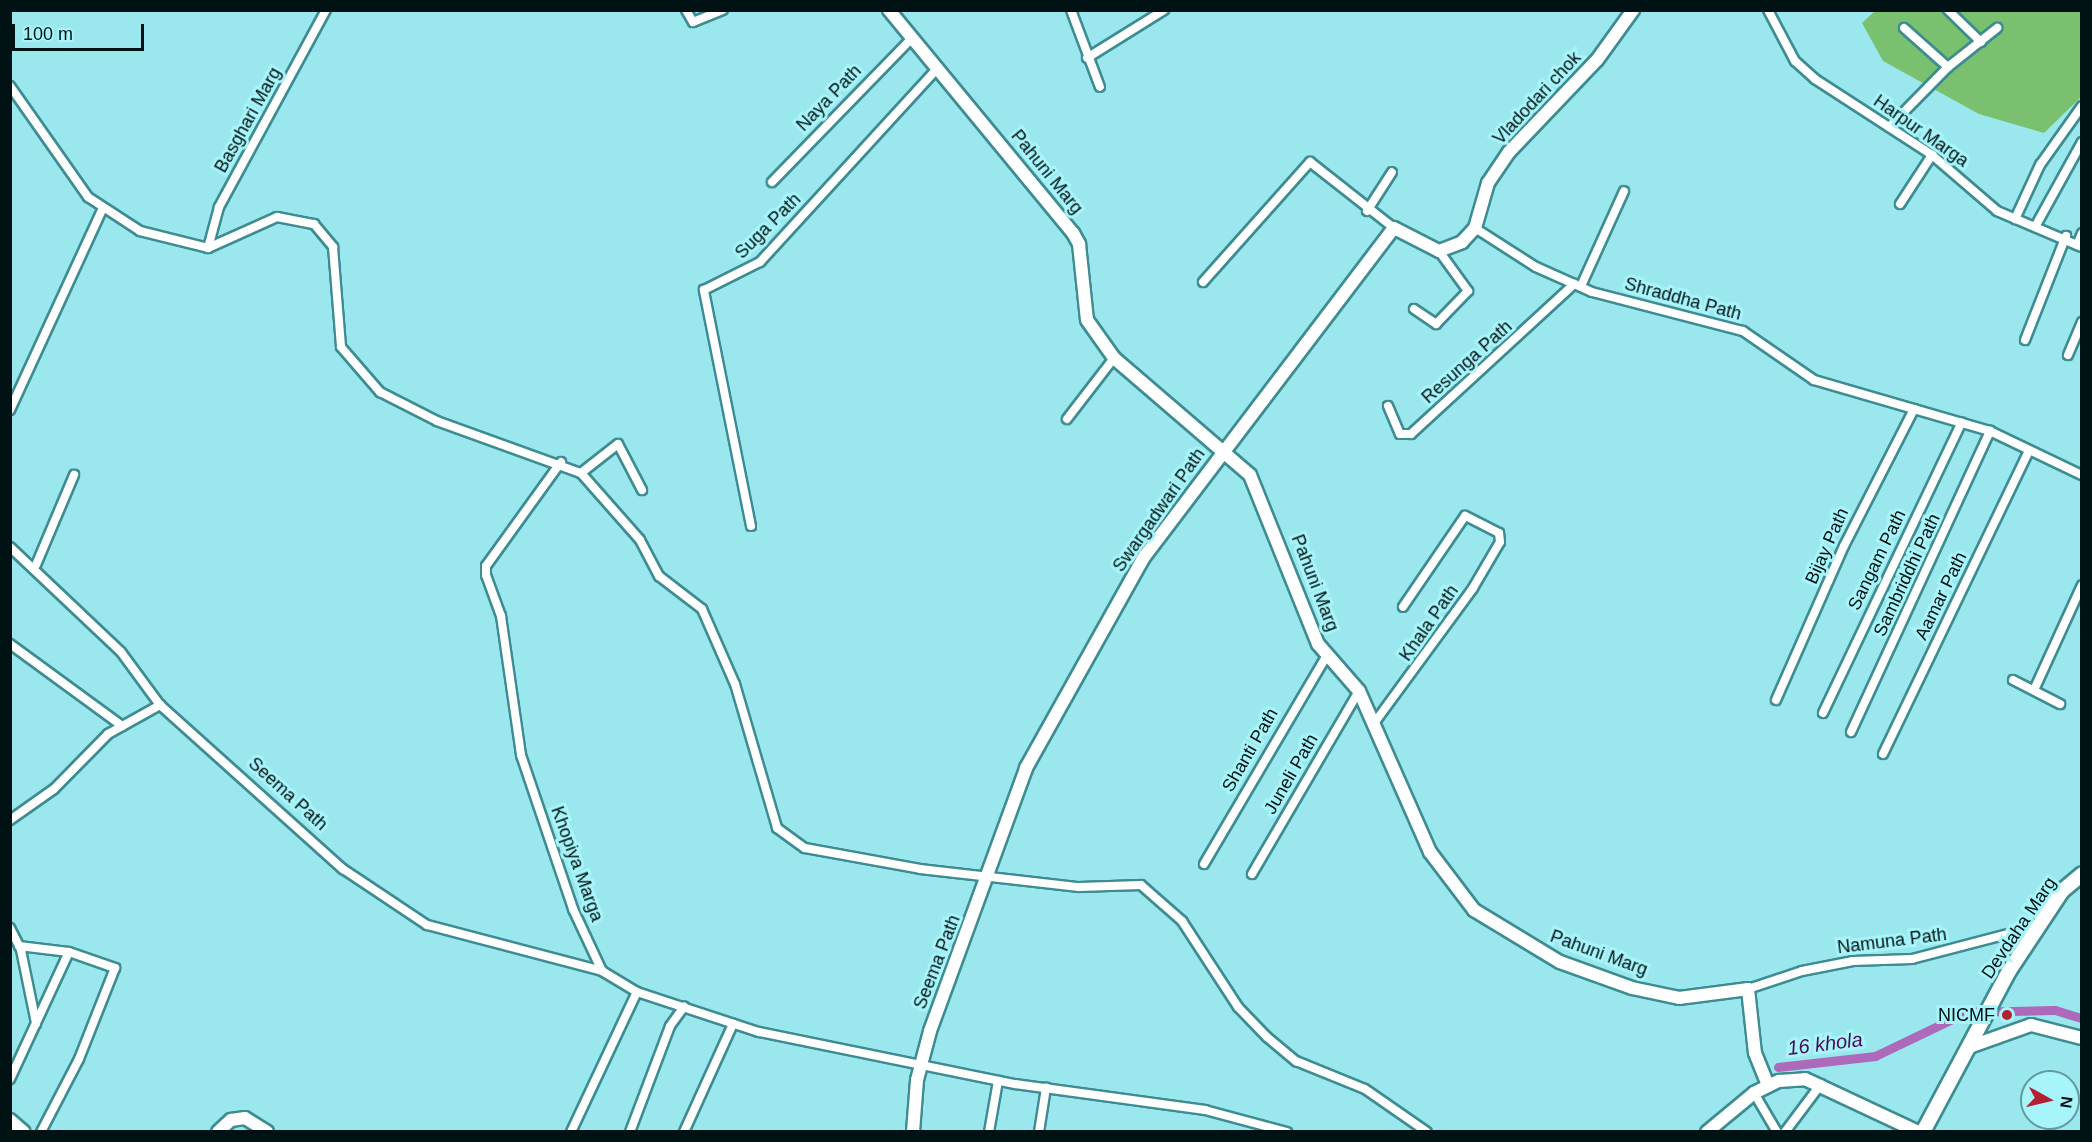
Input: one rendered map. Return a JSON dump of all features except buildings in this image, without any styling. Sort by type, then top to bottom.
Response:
[{"type":"main road","name":"Devdaha Marg","points":[[1920,1131],[1936,1097],[1969,1047],[1988,1006],[2041,925],[2082,874]]},
{"type":"street","name":"Basghari Marg","points":[[208,248],[219,207],[326,10]]},
{"type":"street","points":[[686,10],[693,22],[723,10]]},
{"type":"street","name":"Pahuni Marg","points":[[889,10],[935,71],[1073,233],[1079,244],[1087,320],[1114,358],[1223,449],[1250,475],[1301,592],[1304,614],[1327,655],[1359,691],[1375,722],[1430,852],[1474,910],[1494,927],[1560,962],[1632,988],[1679,998],[1748,989]]},
{"type":"street","points":[[1071,10],[1087,58],[1100,87]]},
{"type":"street","points":[[1087,58],[1164,10]]},
{"type":"street","name":"Vladodari chok","points":[[1475,228],[1488,183],[1509,152],[1591,67],[1633,10]]},
{"type":"street","name":"Harpur Marga","points":[[1768,10],[1795,61],[1932,155],[1997,211],[2035,227],[2066,236],[2080,246]]},
{"type":"street","points":[[1948,10],[1981,42]]},
{"type":"street","points":[[1904,28],[1947,67]]},
{"type":"street","points":[[1889,127],[1947,67],[1997,28]]},
{"type":"street","name":"Naya Path","points":[[772,182],[911,39]]},
{"type":"street","name":"Suga Path","points":[[751,526],[704,290],[760,262],[935,71]]},
{"type":"street","points":[[10,86],[102,210],[163,240],[208,248],[277,217],[314,224],[333,247],[341,347],[381,392],[437,421],[561,462],[581,473],[640,540],[659,576],[702,609],[735,684],[777,828],[805,848],[920,869],[988,873],[1079,887],[1141,885],[1154,893],[1182,921],[1238,1006],[1267,1037],[1296,1060],[1365,1089],[1427,1131]]},
{"type":"street","points":[[2015,219],[2040,165],[2078,118],[2082,106]]},
{"type":"street","points":[[2035,227],[2082,142]]},
{"type":"street","points":[[1900,204],[1932,155]]},
{"type":"street","points":[[1203,282],[1310,162],[1367,211],[1439,251],[1468,285],[1449,313],[1436,324],[1414,309]]},
{"type":"street","points":[[1367,211],[1392,172]]},
{"type":"street","points":[[1578,285],[1624,191]]},
{"type":"street","points":[[10,410],[102,210]]},
{"type":"street","name":"Swargadwari Path","points":[[988,873],[1026,768],[1130,580],[1223,449],[1394,228]]},
{"type":"street","points":[[1439,251],[1462,242],[1475,228]]},
{"type":"street","name":"Shraddha Path","points":[[1475,228],[1578,285],[1743,332],[1814,380],[1990,431],[2028,453],[2082,475]]},
{"type":"street","points":[[2080,246],[2082,233]]},
{"type":"street","points":[[2025,340],[2066,236]]},
{"type":"street","name":"Resunga Path","points":[[1388,406],[1397,430],[1411,434],[1578,285]]},
{"type":"street","points":[[2068,355],[2082,322]]},
{"type":"street","points":[[1066,419],[1114,358]]},
{"type":"street","name":"Bijay Path","points":[[1776,700],[1844,546],[1914,409]]},
{"type":"street","name":"Sangam Path","points":[[1823,713],[1962,422]]},
{"type":"street","name":"Sambriddhi Path","points":[[1851,732],[1990,431]]},
{"type":"street","points":[[581,473],[618,444],[642,490]]},
{"type":"street","name":"Aamar Path","points":[[1883,754],[2028,453]]},
{"type":"street","name":"Khopiya Marga","points":[[561,462],[496,550],[486,575],[501,616],[521,755],[573,909],[603,971]]},
{"type":"street","points":[[36,566],[74,475]]},
{"type":"street","name":"Khala Path","points":[[1375,722],[1444,633],[1502,538],[1465,516],[1403,607]]},
{"type":"street","name":"Seema Path","points":[[10,547],[36,566],[121,652],[160,705],[343,869],[427,925],[603,971]]},
{"type":"street","points":[[2034,690],[2082,585]]},
{"type":"street","points":[[10,644],[122,726]]},
{"type":"street","name":"Shanti Path","points":[[1204,864],[1327,655]]},
{"type":"street","points":[[2013,680],[2060,704]]},
{"type":"street","name":"Juneli Path","points":[[1252,874],[1359,691]]},
{"type":"street","points":[[10,820],[122,726],[160,705]]},
{"type":"street","name":"Seema Path","points":[[913,1131],[920,1064],[988,873]]},
{"type":"street","name":"Namuna Path","points":[[1748,989],[1802,971],[1852,961],[1912,959],[2041,925]]},
{"type":"street","points":[[10,928],[19,946],[36,1023]]},
{"type":"street","points":[[19,946],[69,952],[115,968],[79,1059],[41,1131]]},
{"type":"street","points":[[10,1079],[69,952]]},
{"type":"street","points":[[603,971],[637,992],[733,1024],[998,1081],[1204,1110],[1287,1131]]},
{"type":"street","points":[[1748,989],[1755,1053],[1768,1086]]},
{"type":"street","points":[[572,1131],[637,992]]},
{"type":"street","points":[[630,1131],[670,1026],[684,1007]]},
{"type":"street","points":[[684,1131],[733,1024]]},
{"type":"street","points":[[1969,1047],[2031,1025],[2082,1038]]},
{"type":"street","points":[[1707,1131],[1754,1093],[1791,1079],[1821,1083],[1920,1131]]},
{"type":"street","points":[[989,1131],[998,1081]]},
{"type":"street","points":[[1785,1131],[1821,1083]]},
{"type":"street","points":[[1039,1131],[1047,1088]]},
{"type":"street","points":[[1754,1093],[1777,1131]]},
{"type":"street","points":[[218,1131],[245,1118],[267,1131]]},
{"type":"street","points":[[10,1120],[24,1131]]},
{"type":"green space","points":[[1875,11],[2081,11],[2081,97],[2044,133],[1979,114],[1883,61],[1862,23]]},
{"type":"waterway","name":"16 khola","points":[[1778,1067],[1875,1056],[1967,1012],[2055,1010],[2082,1018]]},
{"type":"place","name":"NICMF","points":[[2007,1015]]}]
